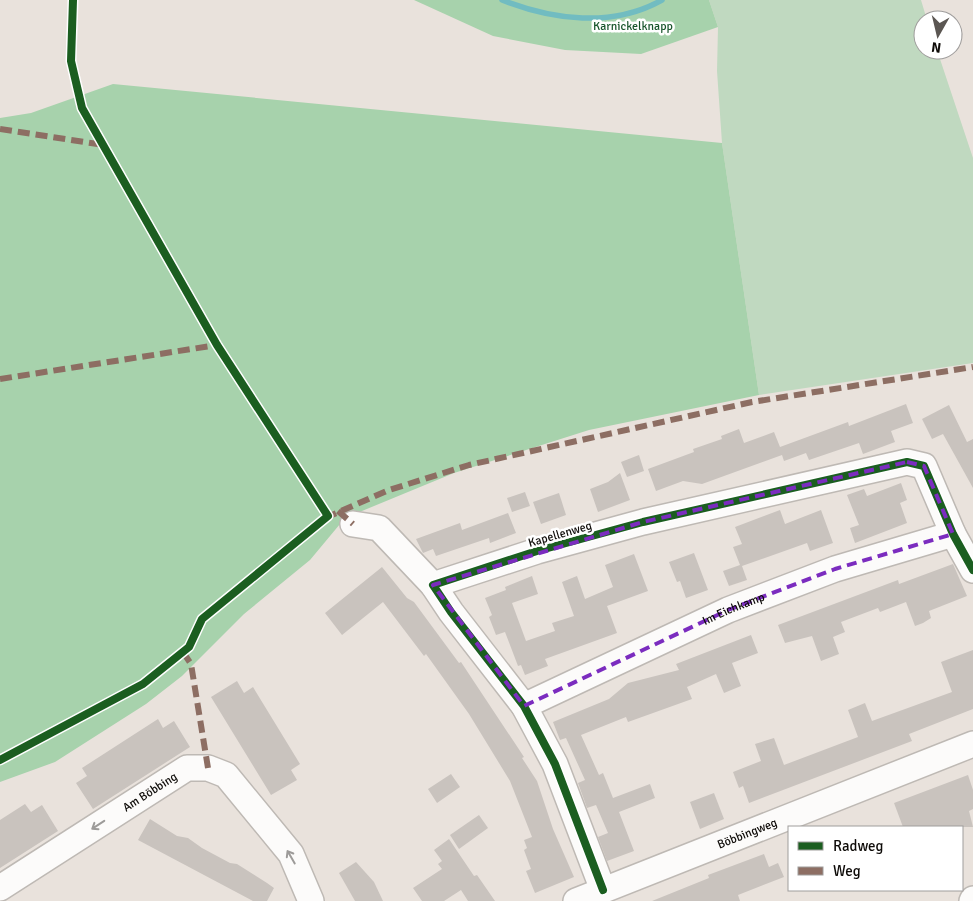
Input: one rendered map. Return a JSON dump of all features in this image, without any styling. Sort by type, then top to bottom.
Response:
[{"type":"street","name":"Kapellenweg","points":[[433,585],[537,551],[643,522],[907,462],[924,466],[953,534],[973,570]]},
{"type":"street","points":[[353,524],[379,528],[433,585],[451,612],[524,706],[555,764],[602,890]]},
{"type":"street","name":"Im Eichkamp","points":[[524,706],[728,610],[835,569],[953,534]]},
{"type":"street","name":"Böbbingweg","points":[[576,901],[973,744]]},
{"type":"street","name":"Am Böbbing","points":[[0,888],[187,768],[208,768],[226,775],[291,854],[311,901]]},
{"type":"highlighted area","points":[[907,462],[924,466],[953,534],[835,569],[728,610],[524,706],[433,585],[643,522]]},
{"type":"green space","name":"Karnickelknapp","points":[[414,0],[709,0],[718,27],[641,54],[565,50],[493,36]]},
{"type":"green space","points":[[709,0],[921,0],[924,10],[913,10],[913,60],[940,60],[973,158],[973,363],[759,395],[722,143],[717,71],[718,27]]},
{"type":"green space","points":[[113,84],[722,143],[759,395],[589,430],[454,473],[345,518],[310,560],[244,614],[182,676],[146,704],[55,762],[0,782],[0,118],[31,113]]},
{"type":"building","points":[[906,404],[913,423],[891,431],[895,442],[863,454],[859,443],[809,460],[806,453],[784,461],[782,455],[702,484],[683,481],[656,491],[648,469],[694,452],[693,449],[722,439],[721,436],[739,429],[744,443],[774,432],[780,447],[848,422],[849,426]]},
{"type":"building","points":[[949,405],[967,442],[973,439],[973,488],[943,434],[932,439],[922,419]]},
{"type":"building","points":[[639,455],[644,471],[627,477],[621,462]]},
{"type":"building","points":[[620,473],[630,500],[598,512],[590,489],[608,482]]},
{"type":"building","points":[[901,483],[907,500],[900,503],[907,523],[855,543],[850,528],[859,525],[847,495],[864,489],[867,496]]},
{"type":"building","points":[[525,492],[530,506],[512,512],[507,498]]},
{"type":"building","points":[[559,493],[566,515],[541,524],[533,502]]},
{"type":"building","points":[[780,510],[785,524],[821,510],[833,543],[810,551],[807,543],[742,566],[747,580],[729,586],[723,571],[740,565],[733,547],[742,544],[735,527]]},
{"type":"building","points":[[508,513],[516,533],[490,543],[489,538],[436,556],[433,549],[423,553],[416,539],[460,523],[462,530]]},
{"type":"building","points":[[694,553],[708,590],[686,598],[680,581],[677,582],[669,562]]},
{"type":"building","points":[[634,554],[648,591],[607,606],[617,633],[545,659],[548,666],[525,675],[521,665],[518,666],[505,632],[496,635],[489,617],[492,615],[485,598],[506,590],[505,587],[532,576],[538,594],[512,603],[526,641],[555,631],[552,623],[574,616],[562,582],[577,576],[585,599],[613,587],[605,565]]},
{"type":"building","points":[[953,564],[967,596],[929,611],[931,618],[923,623],[915,626],[906,602],[880,612],[878,608],[841,622],[845,632],[833,637],[839,654],[821,661],[812,636],[785,643],[778,625],[898,580],[899,584]]},
{"type":"building","points":[[382,567],[407,598],[414,602],[459,663],[461,662],[524,757],[522,758],[537,781],[553,829],[574,877],[535,893],[526,871],[531,869],[524,850],[527,848],[524,840],[532,837],[510,781],[469,714],[426,654],[424,656],[383,602],[342,635],[325,613]]},
{"type":"building","points":[[751,635],[758,653],[732,663],[741,686],[724,693],[716,674],[687,687],[692,699],[628,722],[626,717],[581,735],[599,775],[603,773],[613,798],[650,784],[655,798],[619,812],[634,851],[607,861],[598,837],[608,833],[596,805],[587,808],[578,783],[585,780],[566,738],[560,740],[553,722],[609,699],[628,683],[679,670],[676,664]]},
{"type":"building","points":[[973,650],[973,709],[909,734],[912,741],[749,803],[743,786],[739,788],[733,772],[761,761],[755,744],[774,738],[784,765],[858,737],[848,710],[865,703],[872,721],[952,692],[941,662]]},
{"type":"building","points":[[237,681],[244,693],[253,687],[300,764],[291,770],[297,780],[271,795],[211,697]]},
{"type":"building","points":[[158,719],[163,728],[174,721],[190,747],[93,809],[76,783],[87,776],[82,768]]},
{"type":"building","points":[[451,774],[460,787],[437,803],[428,789]]},
{"type":"building","points":[[968,775],[973,790],[973,809],[969,811],[973,827],[903,826],[894,803]]},
{"type":"building","points":[[714,793],[724,819],[700,829],[690,802]]},
{"type":"building","points":[[25,804],[31,812],[42,805],[58,831],[0,868],[0,820]]},
{"type":"building","points":[[479,815],[488,828],[459,849],[450,835]]},
{"type":"building","points":[[150,819],[177,836],[188,838],[230,863],[237,864],[267,883],[274,888],[267,901],[253,901],[138,840]]},
{"type":"building","points":[[449,839],[474,876],[477,875],[495,901],[468,901],[461,890],[444,901],[422,901],[413,888],[442,869],[438,864],[442,861],[434,850]]},
{"type":"building","points":[[764,854],[769,867],[778,863],[784,877],[738,895],[740,901],[652,901],[709,878],[708,875]]},
{"type":"building","points":[[356,862],[374,882],[383,901],[355,901],[339,873]]},
{"type":"waterway","points":[[502,0],[541,12],[582,18],[603,18],[623,15],[643,9],[662,0]]},
{"type":"marked path","points":[[0,129],[104,145]]},
{"type":"marked path","points":[[0,379],[217,345]]},
{"type":"marked path","points":[[325,518],[389,490],[469,465],[752,402],[973,367]]},
{"type":"marked path","points":[[338,511],[353,524]]},
{"type":"marked path","points":[[183,652],[191,664],[208,768]]},
{"type":"cycle path","points":[[0,760],[143,684],[189,647],[202,619],[328,516],[217,345],[82,108],[71,61],[73,0]]},
{"type":"cycle path","points":[[603,890],[555,764],[524,706],[451,612],[433,585],[537,551],[643,522],[907,462],[924,466],[953,534],[973,570]]}]
